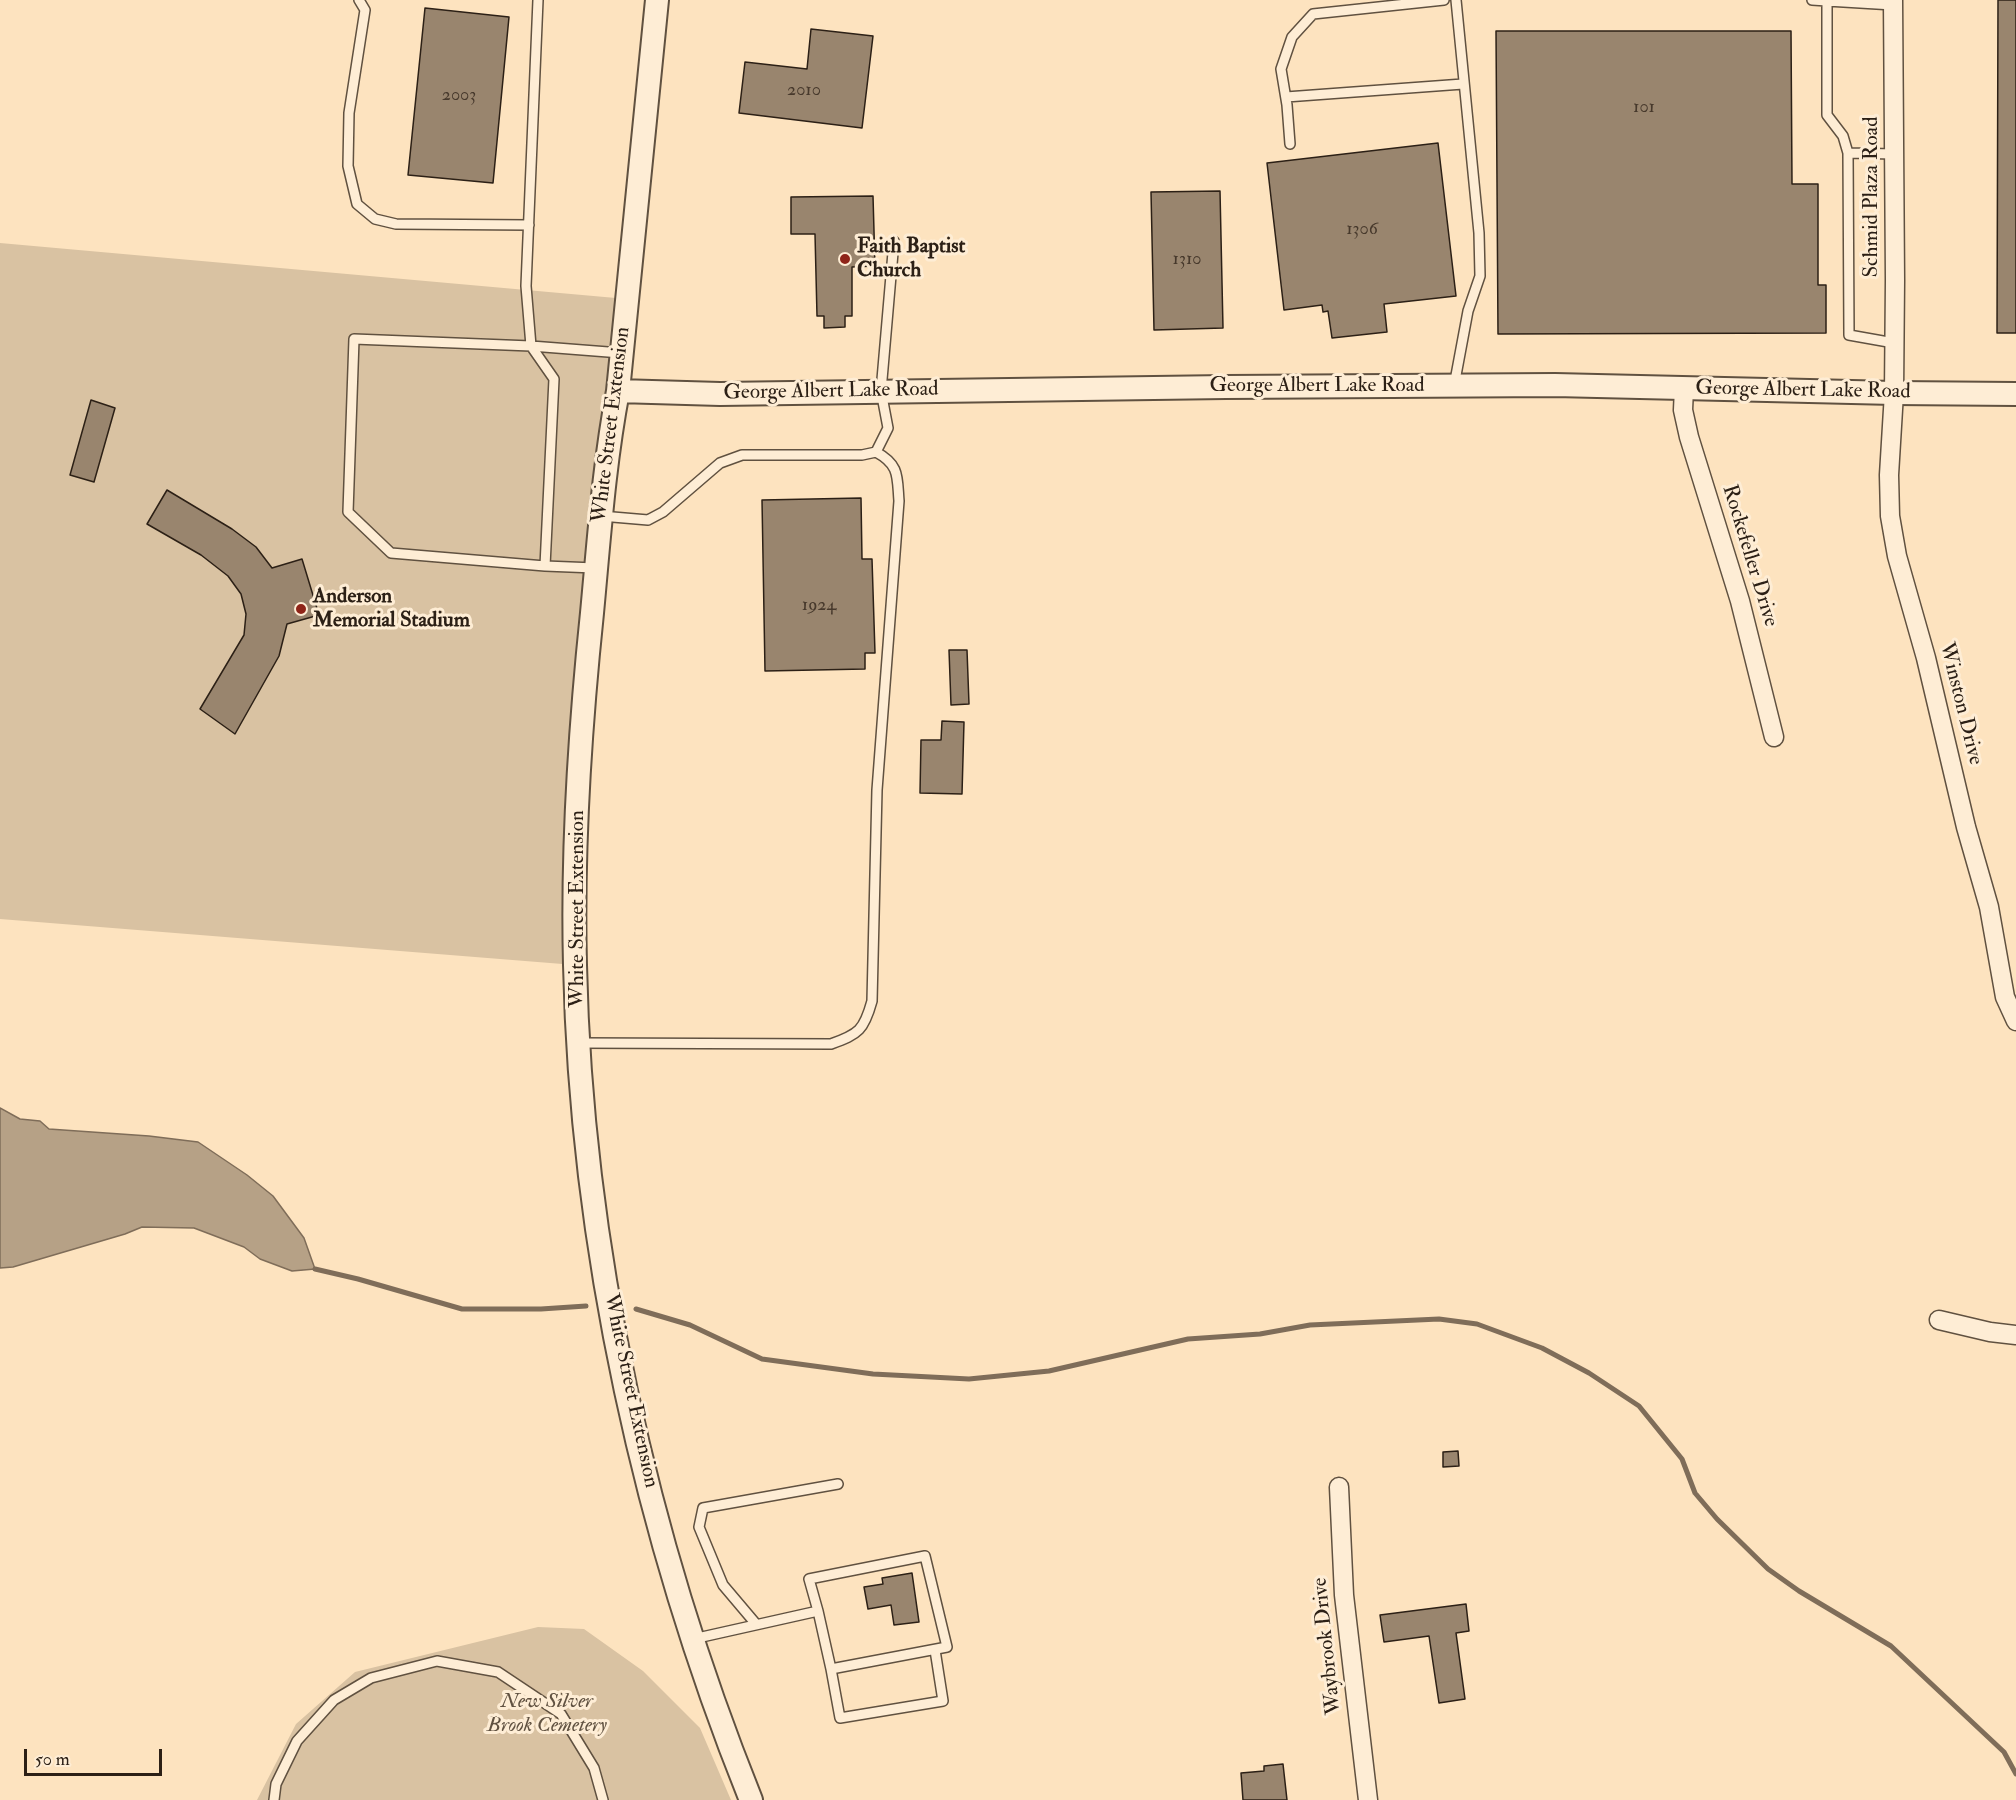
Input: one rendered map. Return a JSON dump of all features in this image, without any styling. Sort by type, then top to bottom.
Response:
[{"type":"street","name":"White Street Extension","points":[[657,0],[618,392],[610,435],[601,516],[580,760],[575,896],[575,964],[579,1043],[587,1141],[611,1309],[633,1417],[658,1519],[693,1639],[732,1753],[751,1800]]},
{"type":"street","name":"Schmid Plaza Road","points":[[1893,2],[1894,393]]},
{"type":"street","name":"George Albert Lake Road","points":[[618,392],[720,394],[1555,385],[2016,394]]},
{"type":"street","name":"Rockefeller Drive","points":[[1684,388],[1683,410],[1689,437],[1740,601],[1774,737]]},
{"type":"street","name":"Winston Drive","points":[[1894,393],[1889,475],[1890,516],[1897,556],[1926,658],[1966,827],[1989,908],[2005,997],[2016,1021]]},
{"type":"street","points":[[1939,1320],[1990,1332],[2016,1335]]},
{"type":"street","name":"Waybrook Drive","points":[[1338,1487],[1344,1595],[1368,1800]]},
{"type":"lane","points":[[359,0],[365,10],[349,113],[348,166],[357,204],[375,219],[396,224],[529,225]]},
{"type":"lane","points":[[538,0],[526,286],[531,346],[554,379],[545,566]]},
{"type":"lane","points":[[1290,144],[1281,69],[1292,37],[1313,14],[1444,0]]},
{"type":"lane","points":[[1454,386],[1468,311],[1480,276],[1479,233],[1456,0]]},
{"type":"lane","points":[[1812,0],[1893,2]]},
{"type":"lane","points":[[1827,1],[1827,115],[1843,136],[1848,153],[1849,335],[1894,343]]},
{"type":"lane","points":[[1286,97],[1463,84]]},
{"type":"lane","points":[[1848,153],[1894,154]]},
{"type":"lane","points":[[876,452],[888,428],[881,392],[894,241]]},
{"type":"lane","points":[[596,568],[391,553],[348,512],[354,339],[531,346],[622,353]]},
{"type":"lane","points":[[579,1043],[831,1044],[854,1036],[867,1021],[872,1000],[877,790],[899,501],[897,470],[888,458],[876,452],[862,455],[742,455],[720,463],[663,513],[648,520],[601,516]]},
{"type":"lane","points":[[756,1624],[723,1585],[699,1527],[703,1508],[838,1484]]},
{"type":"lane","points":[[831,1669],[947,1647],[925,1556],[809,1580],[818,1611],[840,1718],[943,1701],[934,1650]]},
{"type":"lane","points":[[693,1639],[818,1611]]},
{"type":"lane","points":[[274,1800],[276,1784],[297,1741],[334,1700],[371,1678],[436,1661],[498,1672],[561,1714],[594,1768],[603,1800]]},
{"type":"green space","name":"Anderson Memorial Stadium","points":[[0,243],[627,299],[575,965],[0,919]]},
{"type":"green space","name":"New Silver Brook Cemetery","points":[[538,1627],[584,1629],[643,1671],[700,1728],[731,1800],[257,1800],[296,1724],[355,1672]]},
{"type":"shaded area","points":[[0,1108],[20,1119],[40,1121],[49,1129],[198,1142],[247,1175],[273,1196],[304,1238],[315,1269],[292,1271],[260,1259],[244,1247],[194,1228],[142,1227],[13,1267],[0,1268]]},
{"type":"building","points":[[1998,0],[2016,0],[2016,333],[1997,333]]},
{"type":"building","points":[[425,8],[509,17],[493,183],[408,175]]},
{"type":"building","points":[[811,29],[873,36],[862,128],[739,113],[745,62],[807,69]]},
{"type":"building","points":[[1496,31],[1791,31],[1792,184],[1818,184],[1818,285],[1826,285],[1826,333],[1498,334]]},
{"type":"building","points":[[1438,143],[1456,296],[1384,304],[1387,332],[1332,338],[1328,311],[1323,312],[1322,305],[1284,310],[1267,163]]},
{"type":"building","points":[[1220,191],[1223,328],[1154,330],[1151,192]]},
{"type":"building","name":"Faith Baptist Church","points":[[873,196],[875,266],[852,267],[852,316],[845,316],[845,327],[824,328],[824,316],[817,316],[815,234],[791,234],[791,197]]},
{"type":"building","points":[[91,400],[115,408],[94,482],[70,475]]},
{"type":"building","points":[[167,490],[232,529],[256,547],[272,568],[302,559],[319,615],[287,624],[279,656],[235,734],[200,709],[244,635],[246,614],[241,594],[228,576],[201,555],[147,524]]},
{"type":"building","points":[[861,498],[862,559],[872,559],[875,653],[865,653],[865,669],[765,671],[762,500]]},
{"type":"building","points":[[949,650],[967,650],[969,704],[951,705]]},
{"type":"building","points":[[942,721],[964,722],[962,794],[920,793],[921,740],[941,740]]},
{"type":"building","points":[[1458,1451],[1459,1466],[1443,1467],[1443,1452]]},
{"type":"building","points":[[912,1573],[919,1622],[894,1625],[891,1605],[868,1609],[864,1587],[883,1584],[882,1578]]},
{"type":"building","points":[[1466,1604],[1469,1631],[1456,1633],[1465,1699],[1439,1703],[1429,1636],[1384,1642],[1380,1615]]},
{"type":"building","points":[[1283,1764],[1287,1800],[1243,1800],[1241,1773],[1264,1771],[1264,1766]]},
{"type":"waterway","points":[[315,1269],[462,1309],[541,1309],[586,1306]]},
{"type":"waterway","points":[[636,1309],[690,1325],[762,1359],[873,1374],[969,1379],[1049,1371],[1188,1339],[1260,1334],[1310,1325],[1439,1319],[1477,1324],[1542,1348],[1589,1373],[1639,1406],[1682,1459],[1695,1493],[1717,1519],[1768,1569],[1799,1591],[1891,1646],[2004,1752],[2016,1774]]},
{"type":"place","name":"Faith Baptist Church","points":[[845,259]]},
{"type":"place","name":"Anderson Memorial Stadium","points":[[301,609]]}]
